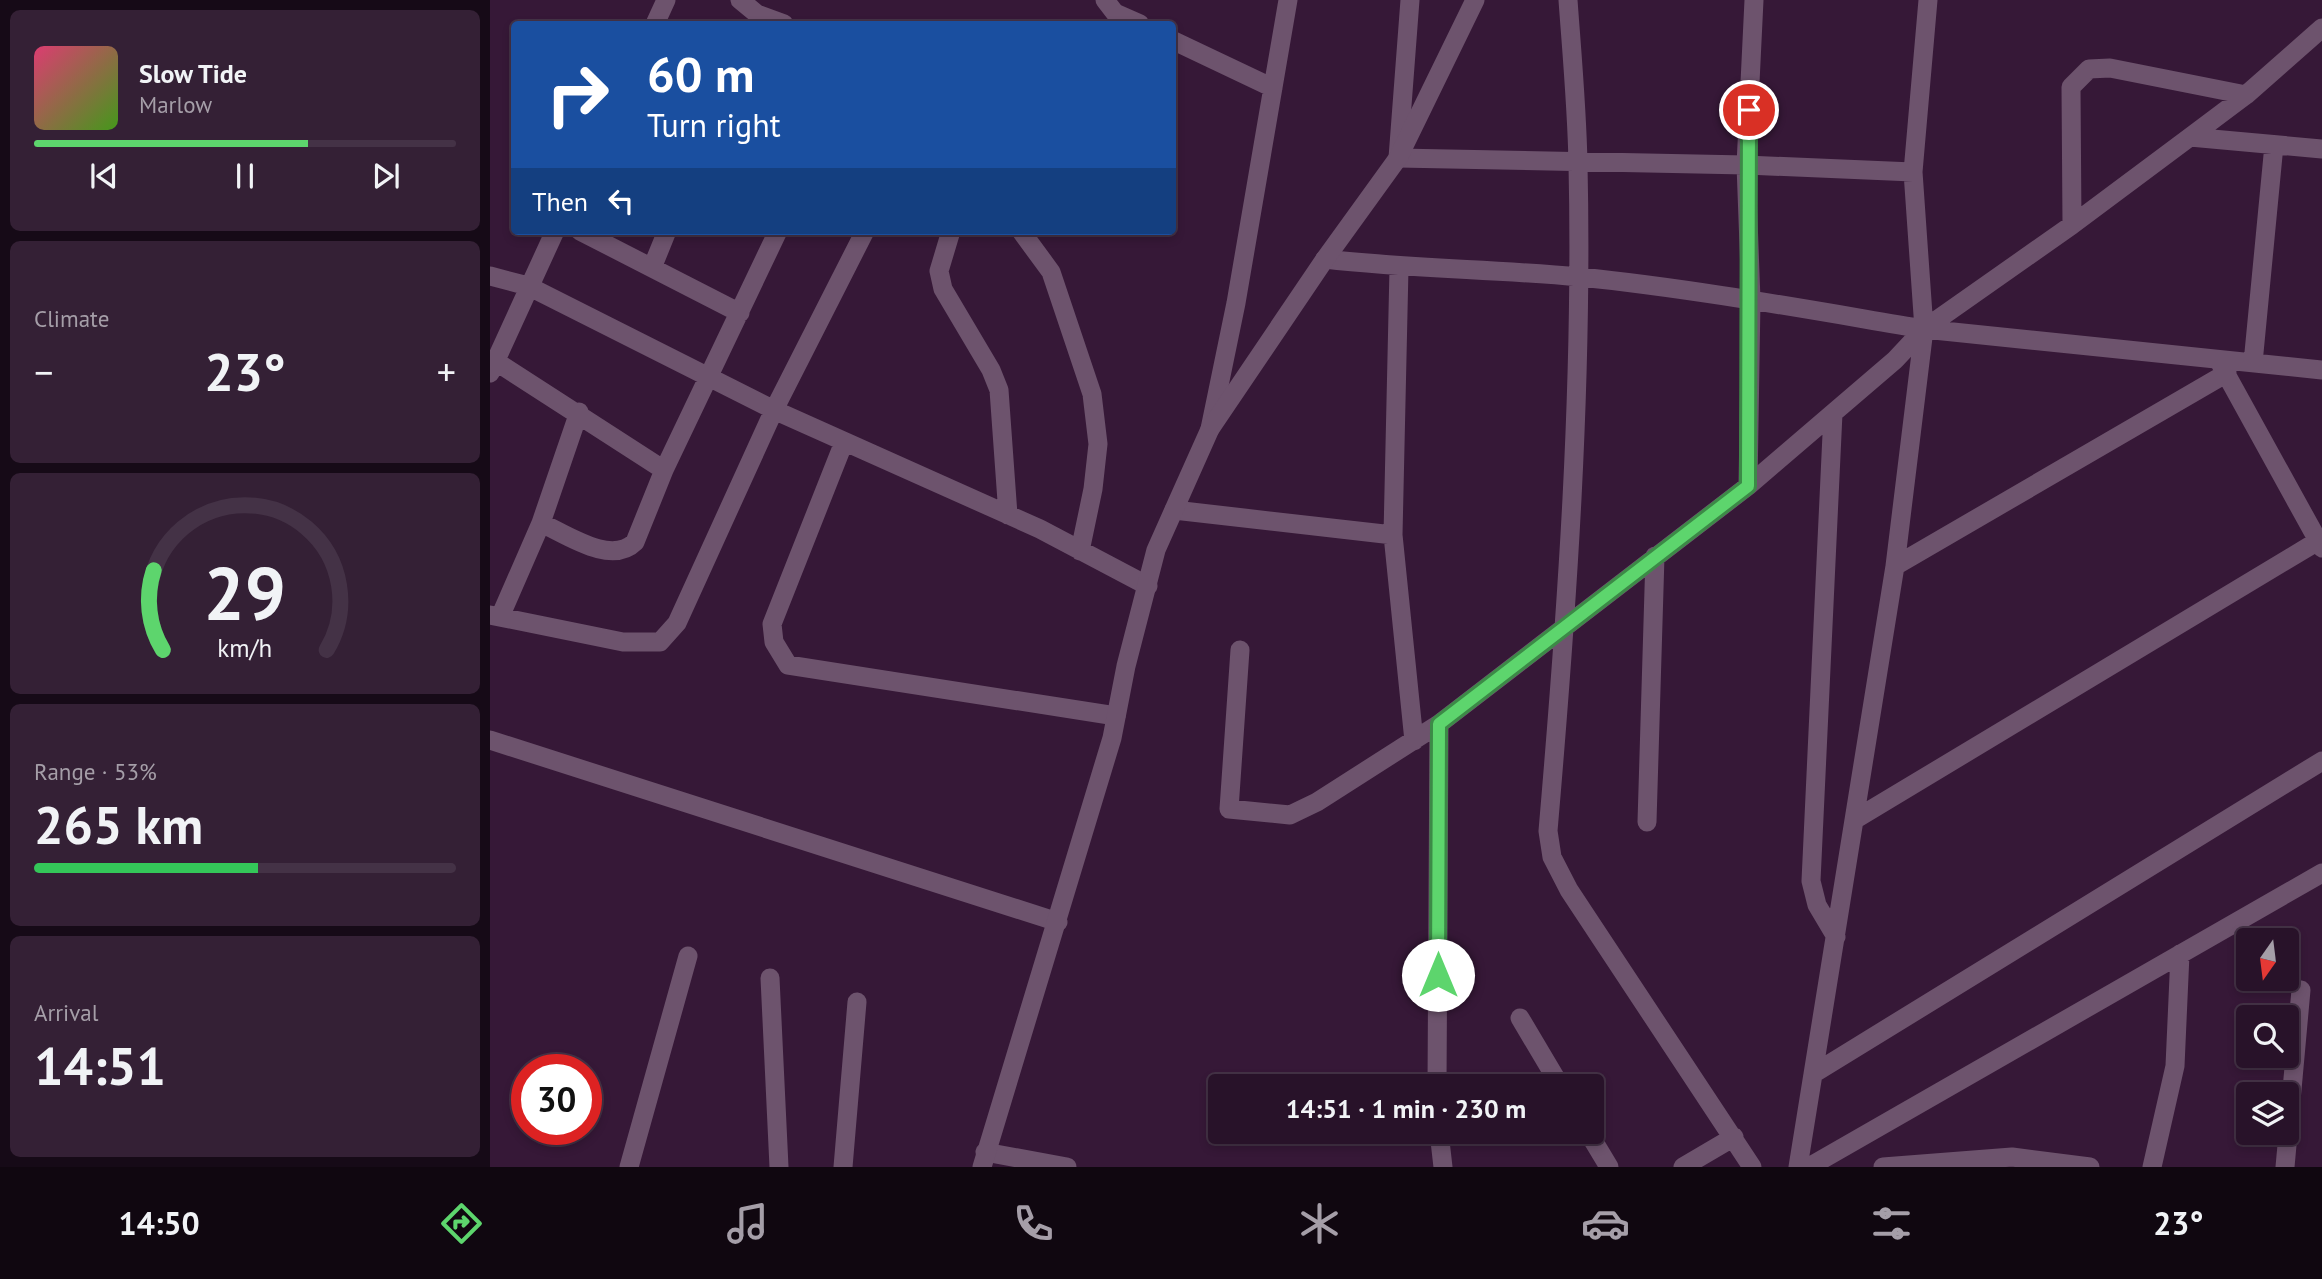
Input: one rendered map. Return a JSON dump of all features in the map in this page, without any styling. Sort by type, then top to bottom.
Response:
[{"type":"street","points":[[656,21],[666,0]]},
{"type":"street","points":[[740,0],[755,19]]},
{"type":"street","points":[[1105,0],[1115,13],[1133,21]]},
{"type":"street","points":[[1210,429],[1236,303],[1288,0]]},
{"type":"street","points":[[1398,158],[1410,0]]},
{"type":"street","points":[[1064,1167],[984,1160],[1058,922],[1116,716],[1156,550],[1210,429],[1325,258],[1398,158],[1475,0]]},
{"type":"street","points":[[1568,0],[1578,162],[1579,277],[1566,624],[1548,831],[1552,857],[1569,890],[1752,1167]]},
{"type":"street","points":[[1748,486],[1751,300],[1746,164],[1754,0]]},
{"type":"street","points":[[1798,1167],[1895,566],[1924,329],[1913,172],[1928,0]]},
{"type":"street","points":[[1240,650],[1229,808],[1290,815],[1317,802],[1439,724],[1748,486],[1895,359],[1924,329],[2072,226],[2190,137],[2246,94],[2322,28]]},
{"type":"street","points":[[1176,42],[1273,88]]},
{"type":"street","points":[[2072,226],[2071,87],[2089,69],[2110,68],[2246,94]]},
{"type":"street","points":[[2190,137],[2322,149]]},
{"type":"street","points":[[2253,363],[2274,145]]},
{"type":"street","points":[[1398,158],[1746,164],[1913,172]]},
{"type":"street","points":[[553,235],[493,368],[579,412],[664,470]]},
{"type":"street","points":[[588,235],[740,313]]},
{"type":"street","points":[[652,268],[665,235]]},
{"type":"street","points":[[541,523],[598,548],[627,550],[635,542],[664,470],[776,235]]},
{"type":"street","points":[[579,412],[541,523],[495,616],[622,642],[660,642],[677,622],[774,410],[863,235]]},
{"type":"street","points":[[950,235],[939,271],[943,289],[991,370],[999,390],[1008,515]]},
{"type":"street","points":[[1024,235],[1051,272],[1092,394],[1098,444],[1093,489],[1080,551]]},
{"type":"street","points":[[1325,258],[1399,268],[1579,277],[1751,300],[1924,329],[2222,366],[2253,363],[2322,370]]},
{"type":"street","points":[[1399,268],[1393,536],[1413,741]]},
{"type":"street","points":[[490,276],[528,286],[774,410],[1008,515],[1147,586]]},
{"type":"street","points":[[1854,820],[2320,544],[2222,366]]},
{"type":"street","points":[[1895,566],[2222,366]]},
{"type":"street","points":[[1832,413],[1811,881],[1817,905],[1836,937]]},
{"type":"street","points":[[844,442],[772,624],[774,642],[789,666],[1116,716]]},
{"type":"street","points":[[1174,510],[1393,536]]},
{"type":"street","points":[[1647,822],[1655,556]]},
{"type":"street","points":[[1437,1074],[1439,724]]},
{"type":"street","points":[[490,740],[1058,922]]},
{"type":"street","points":[[1813,1074],[2322,761]]},
{"type":"street","points":[[1809,1167],[2322,873]]},
{"type":"street","points":[[2152,1167],[2175,1066],[2180,954]]},
{"type":"street","points":[[629,1167],[688,957]]},
{"type":"street","points":[[770,978],[779,1167]]},
{"type":"street","points":[[2285,1167],[2301,990]]},
{"type":"street","points":[[843,1167],[857,1002]]},
{"type":"street","points":[[1520,1018],[1553,1074]]},
{"type":"street","points":[[1683,1167],[1734,1137]]},
{"type":"street","points":[[1440,1144],[1443,1167]]},
{"type":"street","points":[[1595,1144],[1609,1167]]},
{"type":"street","points":[[1883,1167],[1980,1163],[2012,1157],[2090,1167]]},
{"type":"route","points":[[1438,975],[1439,724],[1748,486],[1751,300],[1746,164],[1749,110]]}]
